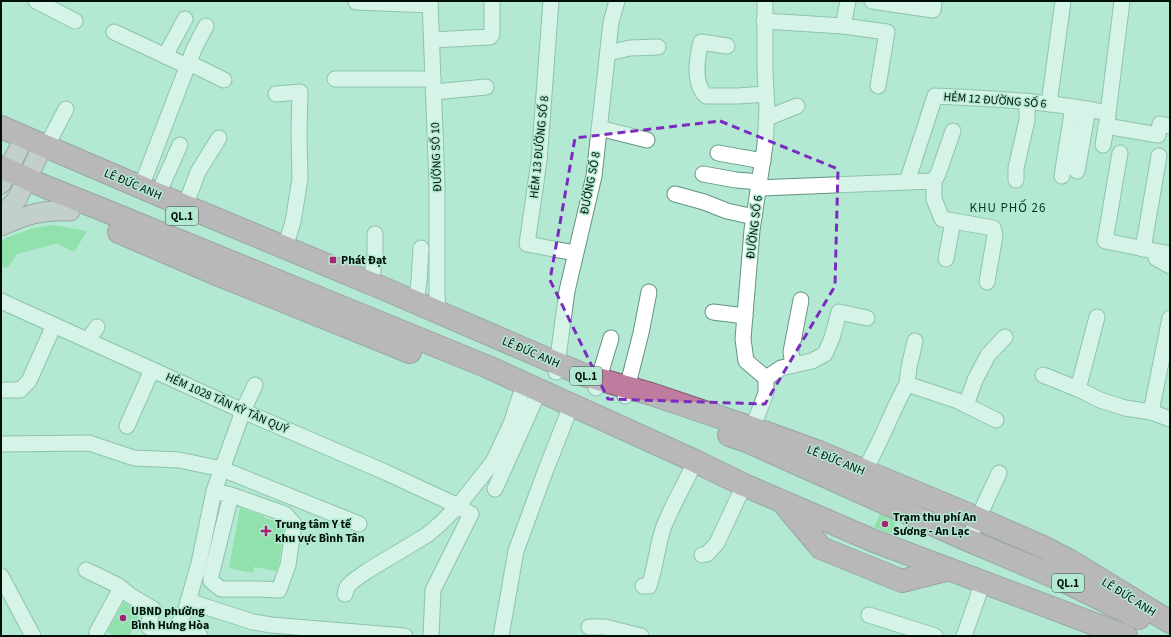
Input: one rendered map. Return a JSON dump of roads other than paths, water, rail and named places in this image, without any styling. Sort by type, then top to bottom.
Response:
[{"type":"highway","name":"LÊ ĐỨC ANH","points":[[1,127],[26,148],[556,369],[749,435],[819,452],[977,518],[1070,560],[1170,622]]},
{"type":"highway","name":"LÊ ĐỨC ANH","points":[[26,148],[150,191],[285,246],[438,312],[556,369]]},
{"type":"highway","name":"QL.1","points":[[9,179],[70,211],[488,367],[696,461],[806,513],[867,538],[1126,636]]},
{"type":"highway","name":"QL.1","points":[[9,179],[250,278],[527,399],[572,406]]},
{"type":"highway","name":"LÊ ĐỨC ANH","points":[[749,435],[968,540],[1062,580],[1170,633]]},
{"type":"main road","points":[[1,217],[14,203],[9,179],[26,148]]},
{"type":"main road","points":[[1,226],[22,217],[43,211],[70,211]]},
{"type":"street","points":[[36,1],[75,21]]},
{"type":"street","points":[[432,40],[490,37],[492,35],[492,1]]},
{"type":"street","name":"HẺM 13 ĐƯỜNG SỐ 8","points":[[551,1],[539,161],[527,244],[575,253]]},
{"type":"street","name":"ĐƯỜNG SỐ 8","points":[[556,369],[567,291],[594,176],[611,22],[617,1]]},
{"type":"street","name":"ĐƯỜNG SỐ 6","points":[[765,1],[765,146],[752,230],[743,339],[746,361],[766,378]]},
{"type":"street","points":[[843,26],[848,1]]},
{"type":"street","points":[[872,1],[896,3],[933,10],[934,1]]},
{"type":"street","points":[[1049,104],[1063,1]]},
{"type":"street","points":[[1103,145],[1122,1]]},
{"type":"street","points":[[356,2],[430,3]]},
{"type":"street","name":"ĐƯỜNG SỐ 10","points":[[430,3],[437,185],[438,312]]},
{"type":"street","points":[[164,56],[185,19]]},
{"type":"street","points":[[764,21],[843,26],[887,32],[878,86]]},
{"type":"street","points":[[150,191],[188,64],[206,26]]},
{"type":"street","points":[[114,32],[164,56],[188,64],[224,80]]},
{"type":"street","points":[[727,46],[701,42],[698,59],[698,84],[701,92],[706,96],[766,94]]},
{"type":"street","points":[[608,53],[630,48],[658,47]]},
{"type":"street","points":[[335,79],[433,86],[486,87]]},
{"type":"street","points":[[276,94],[300,92],[300,179],[294,222],[285,246]]},
{"type":"street","name":"HẺM 12 ĐƯỜNG SỐ 6","points":[[908,182],[935,96],[1027,101],[1088,109],[1107,120],[1158,135],[1160,124],[1170,126]]},
{"type":"street","points":[[1016,180],[1016,168],[1027,120],[1027,101]]},
{"type":"street","points":[[766,118],[797,106]]},
{"type":"street","points":[[1062,176],[1073,107]]},
{"type":"street","points":[[26,148],[66,109]]},
{"type":"street","points":[[1077,171],[1088,109]]},
{"type":"street","points":[[599,128],[647,140]]},
{"type":"street","points":[[953,131],[938,174],[934,181],[934,199],[942,219],[993,228],[996,234],[987,282]]},
{"type":"street","points":[[185,206],[198,172],[218,138]]},
{"type":"street","points":[[150,191],[180,145]]},
{"type":"street","points":[[718,153],[763,161]]},
{"type":"street","points":[[1120,153],[1106,241],[1143,249],[1163,256],[1170,266]]},
{"type":"street","points":[[1143,249],[1159,156]]},
{"type":"street","points":[[703,174],[760,185],[934,181]]},
{"type":"street","points":[[675,194],[704,202],[727,211],[754,217]]},
{"type":"street","points":[[946,259],[953,221]]},
{"type":"street","points":[[371,283],[375,256],[375,234]]},
{"type":"street","points":[[416,303],[419,281],[420,248]]},
{"type":"street","points":[[626,393],[641,333],[649,292]]},
{"type":"street","points":[[793,365],[791,352],[801,300]]},
{"type":"street","name":"HẺM 1028 TÂN KỲ TÂN QUÝ","points":[[2,304],[88,340],[243,411],[330,448],[456,505]]},
{"type":"street","points":[[713,312],[745,316]]},
{"type":"street","points":[[749,435],[766,393],[766,378],[781,368],[812,361],[825,354],[832,338],[839,312],[867,318]]},
{"type":"street","points":[[1078,389],[1097,316]]},
{"type":"street","points":[[1151,412],[1170,318]]},
{"type":"street","points":[[1,390],[20,390],[29,381],[54,325]]},
{"type":"street","points":[[88,340],[97,327]]},
{"type":"street","points":[[966,405],[975,380],[988,355],[1005,337]]},
{"type":"street","points":[[597,384],[611,338]]},
{"type":"street","points":[[864,471],[874,455],[896,404],[907,384],[915,341]]},
{"type":"street","points":[[127,426],[152,370]]},
{"type":"street","points":[[1043,375],[1078,389],[1100,400],[1125,408],[1151,412],[1170,419]]},
{"type":"street","points":[[907,384],[926,389],[966,405],[996,420]]},
{"type":"street","points":[[173,633],[188,601],[199,563],[214,491],[243,411],[255,385]]},
{"type":"street","points":[[495,489],[527,399]]},
{"type":"street","points":[[345,594],[347,587],[353,581],[427,535],[456,505],[494,462],[511,424],[527,399]]},
{"type":"street","points":[[501,636],[516,551],[547,465],[572,406]]},
{"type":"street","points":[[1,444],[89,443],[134,458],[179,460],[222,469],[359,524]]},
{"type":"street","points":[[643,586],[649,586],[654,572],[658,546],[664,526],[674,502],[696,461]]},
{"type":"street","points":[[968,540],[999,473]]},
{"type":"street","points":[[702,555],[708,554],[717,543],[744,485]]},
{"type":"street","points":[[214,491],[231,495],[285,514],[294,524],[288,565],[279,590],[221,588],[212,581],[211,576],[231,495]]},
{"type":"street","points":[[431,636],[433,590],[471,514],[456,505]]},
{"type":"street","points":[[86,570],[117,584],[131,596],[153,609],[148,626],[156,633],[200,636]]},
{"type":"street","points":[[1,576],[33,636]]},
{"type":"street","points":[[964,636],[983,582]]},
{"type":"street","points":[[97,632],[121,588]]},
{"type":"street","points":[[188,601],[253,622],[271,625],[406,636]]},
{"type":"street","points":[[869,615],[935,636]]},
{"type":"street","points":[[589,627],[605,627],[641,636]]},
{"type":"place","name":"Phát Đạt","points":[[333,260]]},
{"type":"place","name":"Trạm thu phí An Sương - An Lạc","points":[[885,524]]},
{"type":"place","name":"Trung tâm Y tế khu vực Bình Tân","points":[[266,531]]},
{"type":"place","name":"UBND phường Bình Hưng Hòa","points":[[123,618]]},
{"type":"district","name":"KHU PHỐ 26","points":[[1008,207]]}]
